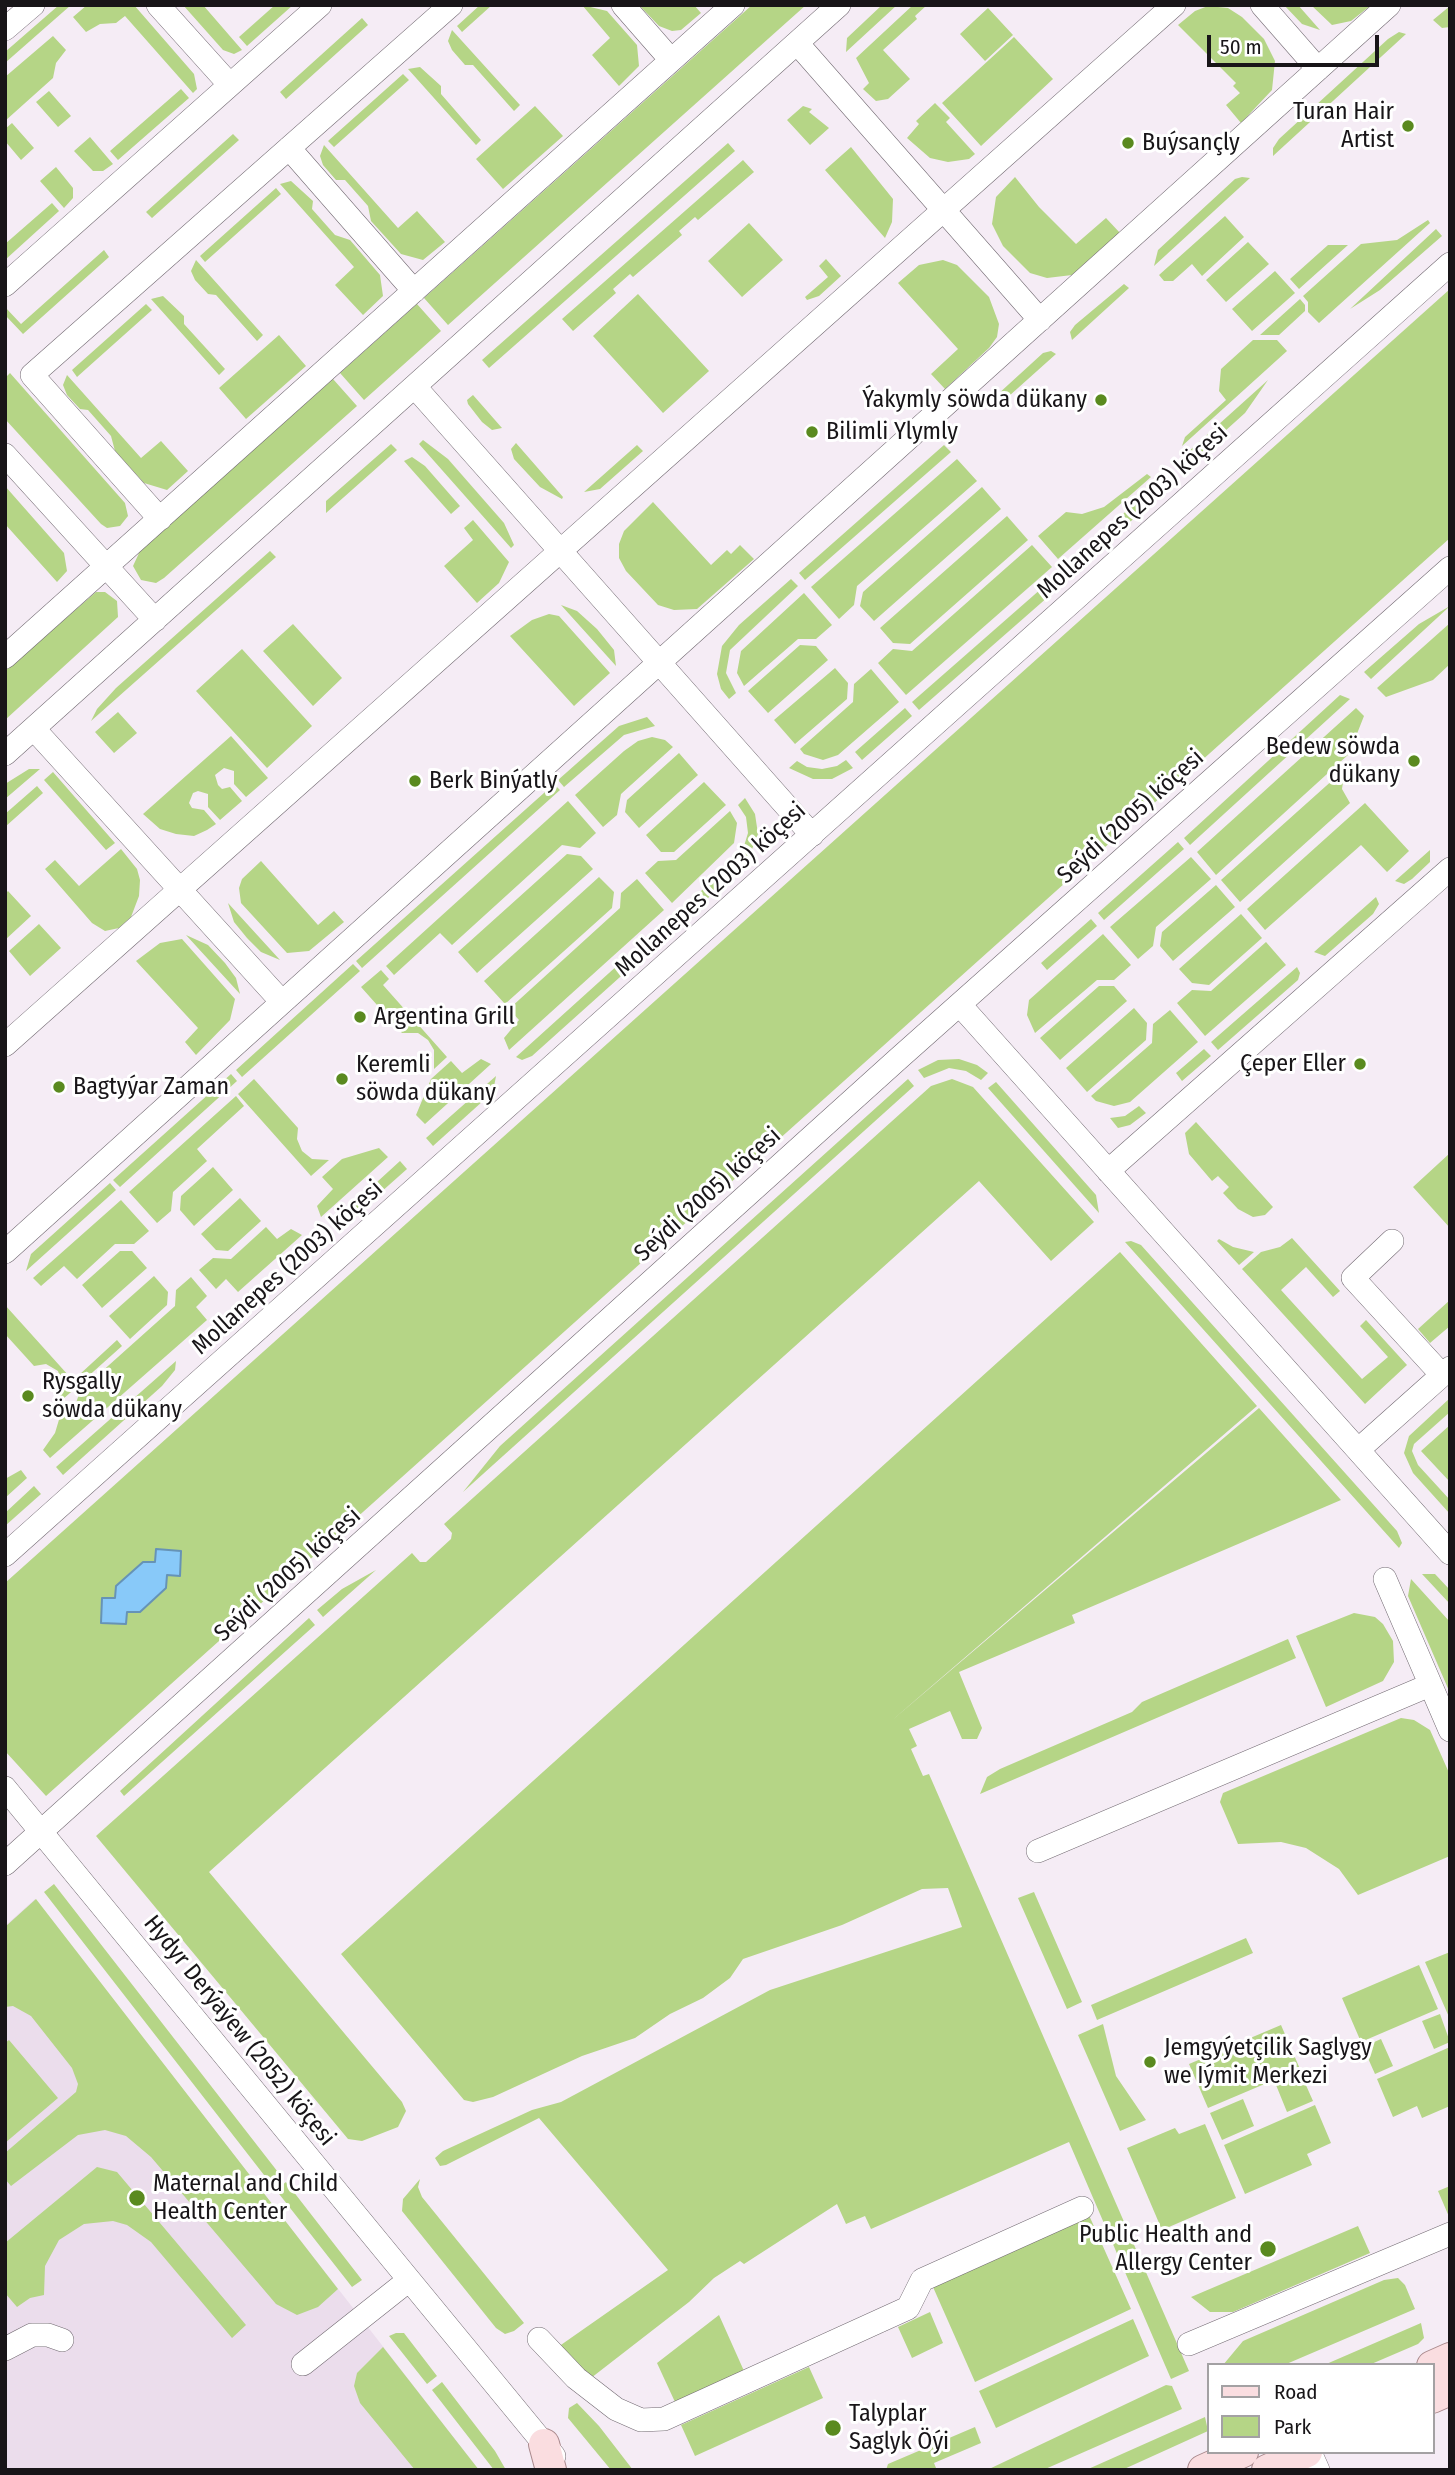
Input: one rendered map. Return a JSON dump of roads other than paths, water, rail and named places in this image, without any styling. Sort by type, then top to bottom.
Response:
[{"type":"main road","points":[[1434,2365],[1450,2358]]},
{"type":"main road","points":[[1434,2397],[1450,2390]]},
{"type":"main road","points":[[1203,2470],[1239,2454]]},
{"type":"main road","points":[[1267,2470],[1304,2454]]},
{"type":"street","points":[[5,29],[33,5]]},
{"type":"street","points":[[158,5],[230,85]]},
{"type":"street","points":[[5,285],[320,5]]},
{"type":"street","points":[[160,519],[32,376],[450,5]]},
{"type":"street","points":[[623,5],[671,60]]},
{"type":"street","points":[[5,657],[733,5]]},
{"type":"street","points":[[5,754],[839,5]]},
{"type":"street","points":[[5,1045],[1174,5]]},
{"type":"street","points":[[1262,5],[1318,69]]},
{"type":"street","points":[[5,1252],[1389,5]]},
{"type":"street","points":[[797,43],[1040,320]]},
{"type":"street","points":[[289,148],[414,291]]},
{"type":"street","name":"Mollanepes (2003) köçesi","points":[[5,1555],[1450,264]]},
{"type":"street","points":[[415,387],[812,835]]},
{"type":"street","points":[[5,455],[155,620]]},
{"type":"street","name":"Seýdi (2005) köçesi","points":[[5,1864],[1450,568]]},
{"type":"street","points":[[34,729],[282,1002]]},
{"type":"street","points":[[1108,1171],[1450,869]]},
{"type":"street","points":[[960,1005],[1450,1553]]},
{"type":"street","points":[[1358,1450],[1446,1372],[1353,1278],[1392,1241]]},
{"type":"street","points":[[1385,1579],[1450,1730]]},
{"type":"street","points":[[1038,1851],[1430,1685]]},
{"type":"street","name":"Hydyr Derýaýew (2052) köçesi","points":[[5,1788],[409,2280],[547,2457],[565,2470]]},
{"type":"street","points":[[539,2339],[576,2378],[617,2409],[641,2420],[664,2418],[908,2308],[922,2280],[1082,2208]]},
{"type":"street","points":[[1189,2344],[1450,2234]]},
{"type":"street","points":[[303,2364],[409,2280]]},
{"type":"street","points":[[5,2349],[32,2335],[48,2335],[62,2340]]},
{"type":"street","points":[[1310,2454],[1318,2470]]},
{"type":"water","points":[[156,1549],[181,1551],[180,1576],[167,1575],[166,1588],[140,1612],[127,1612],[126,1624],[101,1623],[102,1598],[115,1598],[116,1586],[143,1562],[155,1562]]},
{"type":"place","name":"Turan Hair Artist","points":[[1408,126]]},
{"type":"place","name":"Buýsançly","points":[[1128,143]]},
{"type":"place","name":"Ýakymly söwda dükany","points":[[1101,400]]},
{"type":"place","name":"Bilimli Ylymly","points":[[812,432]]},
{"type":"place","name":"Bedew söwda dükany","points":[[1414,761]]},
{"type":"place","name":"Berk Binýatly","points":[[415,781]]},
{"type":"place","name":"Argentina Grill","points":[[360,1017]]},
{"type":"place","name":"Çeper Eller","points":[[1360,1064]]},
{"type":"place","name":"Keremli söwda dükany","points":[[342,1079]]},
{"type":"place","name":"Bagtyýar Zaman","points":[[59,1087]]},
{"type":"place","name":"Rysgally söwda dükany","points":[[28,1396]]},
{"type":"place","name":"Jemgyýetçilik Saglygy we Iýmit Merkezi","points":[[1150,2062]]},
{"type":"place","name":"Maternal and Child Health Center","points":[[137,2198]]},
{"type":"place","name":"Public Health and Allergy Center","points":[[1268,2249]]},
{"type":"place","name":"Talyplar Saglyk Öýi","points":[[833,2428]]}]
